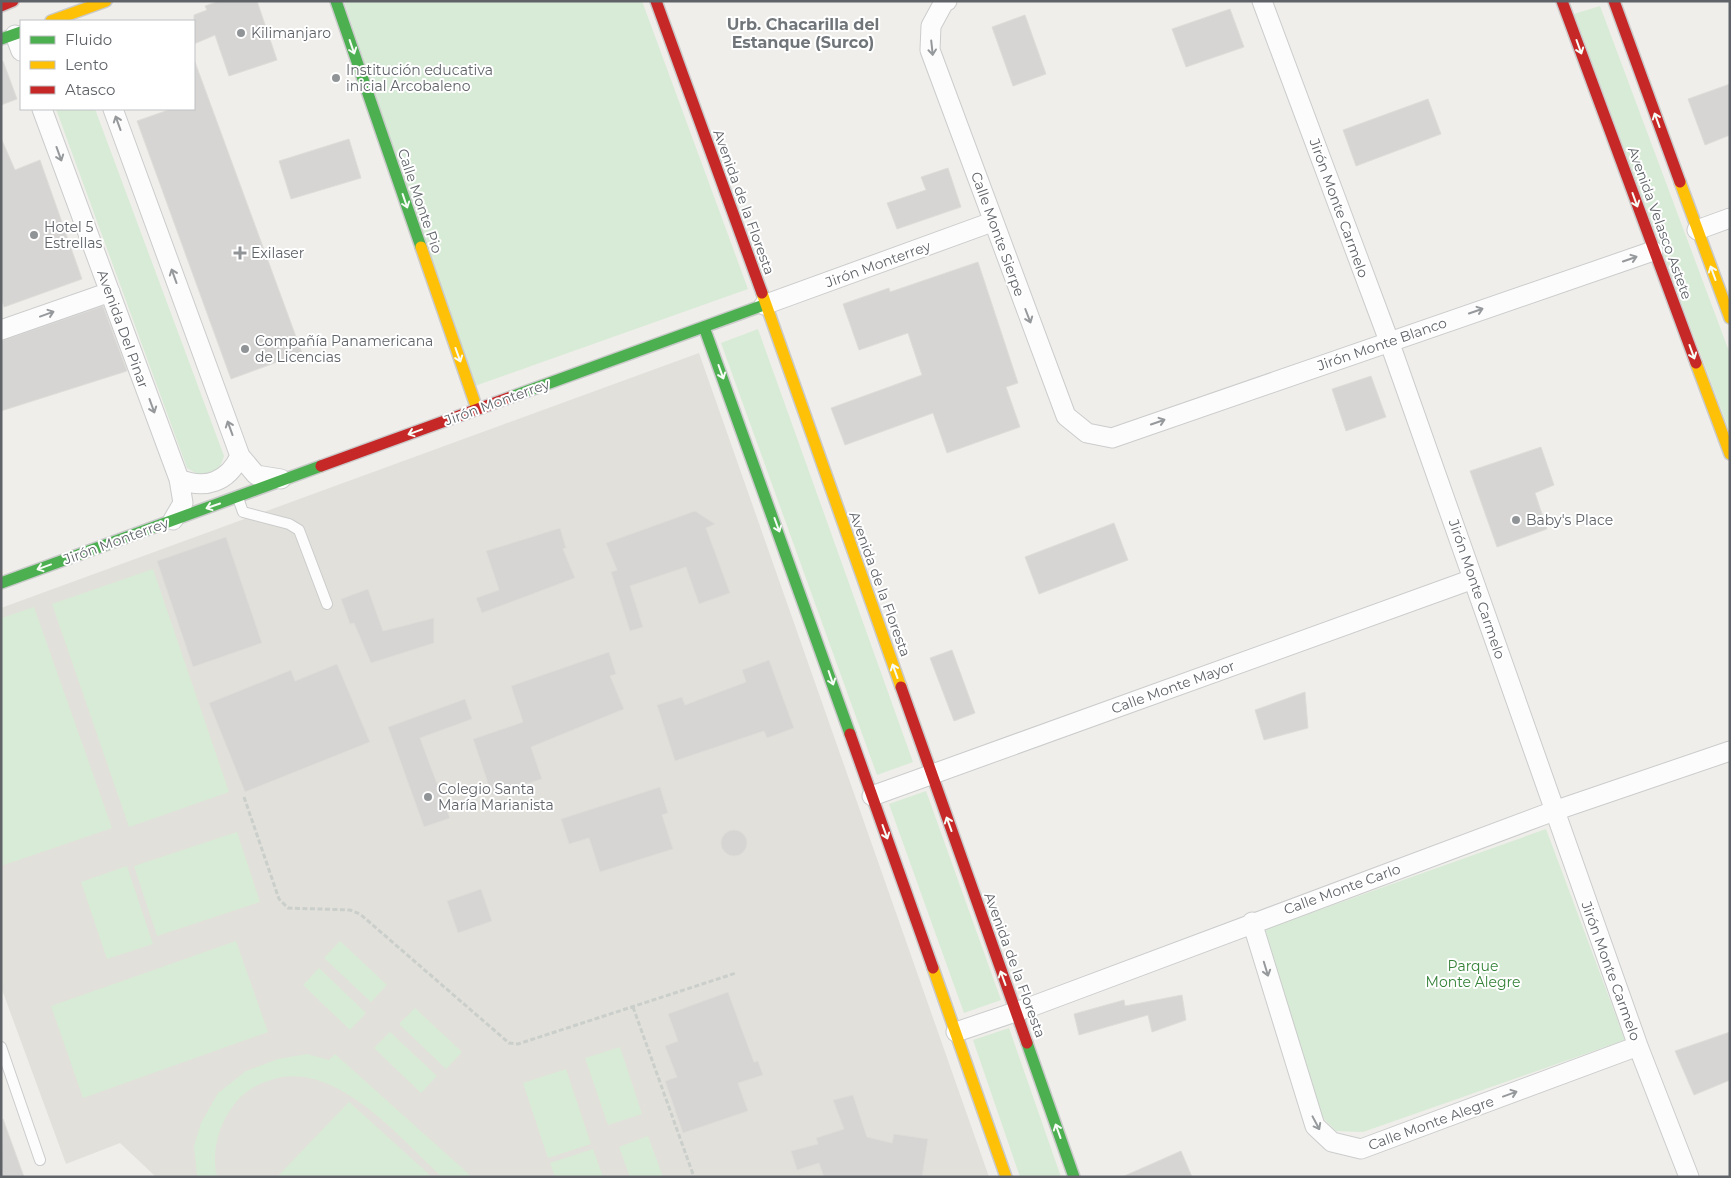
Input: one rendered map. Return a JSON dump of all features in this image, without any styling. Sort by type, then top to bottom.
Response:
[{"type":"street","points":[[57,20],[79,16],[106,1]]},
{"type":"street","name":"Calle Monte Pio","points":[[336,1],[477,409]]},
{"type":"street","name":"Avenida de la Floresta","points":[[656,1],[1074,1177]]},
{"type":"street","name":"Jirón Monte Carmelo","points":[[1262,1],[1389,341],[1638,1046],[1689,1177]]},
{"type":"street","points":[[1563,4],[1579,1]]},
{"type":"street","points":[[1614,1],[1730,318]]},
{"type":"street","name":"Calle Monte Sierpe","points":[[945,2],[932,26],[930,50],[992,222],[1066,416],[1087,433],[1112,438]]},
{"type":"street","name":"Avenida Velasco Astete","points":[[1563,4],[1653,251],[1730,454]]},
{"type":"street","name":"Avenida Del Pinar","points":[[42,110],[179,479],[183,503],[173,520]]},
{"type":"street","points":[[113,110],[240,456],[256,475],[285,479]]},
{"type":"street","points":[[1697,230],[1730,218]]},
{"type":"street","name":"Jirón Monterrey","points":[[1,583],[992,222]]},
{"type":"street","name":"Jirón Monte Blanco","points":[[1112,438],[1653,251]]},
{"type":"street","points":[[1,330],[110,292]]},
{"type":"street","points":[[704,327],[780,533],[1006,1177]]},
{"type":"street","points":[[179,479],[190,484],[203,485],[215,482],[235,467],[240,456]]},
{"type":"street","name":"Calle Monte Mayor","points":[[872,796],[1473,579]]},
{"type":"street","name":"Calle Monte Carlo","points":[[956,1032],[1554,811],[1730,751]]},
{"type":"street","name":"Calle Monte Alegre","points":[[1252,922],[1315,1126],[1332,1142],[1361,1149],[1638,1046]]},
{"type":"lane","points":[[238,498],[243,512],[289,524],[299,530],[327,604]]},
{"type":"lane","points":[[1,1048],[40,1160]]},
{"type":"path","points":[[244,797],[279,899],[288,908],[350,910],[360,914],[509,1043],[518,1044],[736,973]]},
{"type":"path","points":[[633,1007],[694,1177]]},
{"type":"shaded area","name":"Colegio Santa María Marianista","points":[[699,353],[989,1177],[156,1177],[120,1143],[66,1164],[1,987],[1,608]]},
{"type":"green space","points":[[344,1],[642,1],[748,289],[472,387]]},
{"type":"green space","points":[[1600,6],[1730,354],[1730,433],[1574,14]]},
{"type":"green space","points":[[56,110],[95,110],[224,456],[218,468],[210,474],[199,474],[187,468]]},
{"type":"green space","points":[[758,329],[913,762],[877,775],[721,343]]},
{"type":"green space","points":[[153,569],[229,792],[129,827],[52,604]]},
{"type":"green space","points":[[34,607],[112,828],[1,866],[1,618]]},
{"type":"green space","points":[[926,791],[1001,1000],[964,1013],[889,804]]},
{"type":"green space","name":"Parque Monte Alegre","points":[[1546,829],[1625,1040],[1363,1132],[1336,1131],[1322,1117],[1263,930]]},
{"type":"green space","points":[[237,832],[260,902],[157,936],[134,866]]},
{"type":"green space","points":[[127,866],[153,944],[107,959],[81,882]]},
{"type":"green space","points":[[236,941],[268,1032],[83,1098],[51,1006]]},
{"type":"green space","points":[[340,941],[387,985],[371,1002],[324,958]]},
{"type":"green space","points":[[319,968],[366,1013],[350,1030],[303,985]]},
{"type":"green space","points":[[415,1008],[462,1052],[446,1069],[399,1024]]},
{"type":"green space","points":[[1009,1028],[1061,1177],[1020,1177],[973,1040]]},
{"type":"green space","points":[[390,1032],[437,1076],[421,1093],[374,1048]]},
{"type":"green space","points":[[620,1047],[642,1114],[608,1125],[585,1058]]},
{"type":"green space","points":[[307,1054],[329,1060],[335,1054],[472,1177],[442,1177],[386,1123],[364,1106],[342,1091],[318,1080],[295,1076],[271,1080],[243,1094],[230,1110],[218,1137],[215,1157],[217,1177],[197,1177],[194,1146],[201,1123],[218,1093],[246,1071],[278,1059]]},
{"type":"green space","points":[[566,1069],[591,1144],[548,1158],[523,1083]]},
{"type":"green space","points":[[349,1102],[432,1177],[277,1177]]},
{"type":"green space","points":[[648,1136],[663,1177],[630,1177],[619,1147]]},
{"type":"green space","points":[[593,1149],[603,1177],[555,1177],[550,1163]]},
{"type":"building","name":"Kilimanjaro","points":[[219,1],[257,1],[277,60],[229,76],[215,35],[195,44],[194,15],[207,10],[205,6]]},
{"type":"building","points":[[1230,9],[1244,47],[1186,67],[1172,29]]},
{"type":"building","points":[[1025,15],[1046,74],[1013,86],[992,27]]},
{"type":"building","points":[[3,61],[17,99],[1,105],[1,62]]},
{"type":"building","points":[[195,62],[302,353],[231,379],[137,121],[168,110],[195,110]]},
{"type":"building","points":[[1730,84],[1730,135],[1705,145],[1688,99]]},
{"type":"building","points":[[1428,99],[1441,134],[1356,166],[1343,130]]},
{"type":"building","name":"Hotel 5 Estrellas","points":[[1,138],[15,170],[40,160],[82,279],[4,307],[1,298]]},
{"type":"building","points":[[349,139],[361,178],[291,199],[279,161]]},
{"type":"building","points":[[948,168],[961,207],[897,229],[887,203],[926,190],[921,177]]},
{"type":"building","points":[[978,262],[1018,383],[1006,387],[1020,427],[947,453],[933,413],[845,445],[831,408],[922,375],[908,333],[859,350],[843,304],[889,288],[890,292]]},
{"type":"building","points":[[103,306],[127,371],[1,411],[1,341]]},
{"type":"building","points":[[1371,376],[1386,417],[1346,431],[1332,389]]},
{"type":"building","points":[[1541,447],[1554,485],[1535,493],[1547,529],[1497,547],[1470,471]]},
{"type":"building","points":[[695,511],[715,524],[706,528],[730,593],[699,604],[686,567],[630,586],[643,627],[630,631],[611,572],[617,570],[606,543]]},
{"type":"building","points":[[1114,523],[1128,560],[1039,594],[1025,557]]},
{"type":"building","points":[[560,528],[566,548],[563,549],[575,578],[482,613],[476,598],[499,590],[486,551]]},
{"type":"building","points":[[226,537],[262,643],[193,667],[157,561]]},
{"type":"building","points":[[368,589],[383,631],[434,618],[434,643],[371,663],[354,623],[350,624],[341,599]]},
{"type":"building","points":[[952,650],[975,713],[954,721],[930,658]]},
{"type":"building","points":[[609,652],[616,674],[610,676],[624,709],[531,747],[542,779],[492,795],[473,739],[523,722],[511,686]]},
{"type":"building","points":[[769,660],[794,728],[767,738],[764,731],[675,761],[657,705],[682,697],[685,705],[746,682],[742,670]]},
{"type":"building","points":[[337,664],[370,742],[245,792],[209,703],[291,670],[295,681]]},
{"type":"building","points":[[1305,692],[1308,728],[1264,740],[1255,710]]},
{"type":"building","points":[[465,699],[472,719],[420,738],[450,818],[424,827],[388,727]]},
{"type":"building","points":[[660,787],[668,813],[662,815],[673,849],[600,872],[589,838],[569,844],[561,819]]},
{"type":"building","points":[[734,830],[743,834],[747,843],[743,852],[734,856],[725,852],[721,843],[725,834]]},
{"type":"building","points":[[481,889],[492,921],[458,933],[447,901]]},
{"type":"building","points":[[728,992],[754,1062],[758,1061],[763,1075],[738,1083],[748,1111],[683,1133],[665,1081],[677,1077],[665,1046],[678,1041],[668,1014]]},
{"type":"building","points":[[1182,995],[1186,1020],[1152,1032],[1148,1015],[1079,1035],[1074,1014],[1124,1000],[1125,1006]]},
{"type":"building","points":[[1730,1032],[1730,1080],[1694,1095],[1675,1051]]},
{"type":"building","points":[[853,1095],[867,1137],[892,1143],[894,1134],[928,1139],[922,1177],[824,1177],[819,1163],[797,1170],[791,1151],[818,1144],[816,1138],[844,1129],[833,1100]]},
{"type":"building","points":[[3,1119],[24,1177],[1,1177]]},
{"type":"building","points":[[1181,1151],[1192,1177],[1122,1177]]},
{"type":"traffic: fast","points":[[336,1],[421,247]]},
{"type":"traffic: fast","points":[[1,39],[20,32]]},
{"type":"traffic: fast","points":[[511,397],[764,305]]},
{"type":"traffic: fast","points":[[704,327],[850,734]]},
{"type":"traffic: fast","points":[[1,583],[321,466]]},
{"type":"traffic: fast","points":[[1027,1043],[1074,1177]]},
{"type":"traffic: slow","points":[[54,20],[106,1]]},
{"type":"traffic: slow","points":[[1680,182],[1730,318]]},
{"type":"traffic: slow","points":[[421,247],[477,409]]},
{"type":"traffic: slow","points":[[762,293],[901,687]]},
{"type":"traffic: slow","points":[[1696,363],[1730,454]]},
{"type":"traffic: slow","points":[[933,968],[1006,1177]]},
{"type":"traffic: jam","points":[[1,6],[13,1]]},
{"type":"traffic: jam","points":[[656,1],[762,293]]},
{"type":"traffic: jam","points":[[1562,1],[1696,363]]},
{"type":"traffic: jam","points":[[1614,1],[1680,182]]},
{"type":"traffic: jam","points":[[321,466],[511,397]]},
{"type":"traffic: jam","points":[[901,687],[1027,1043]]},
{"type":"traffic: jam","points":[[850,734],[933,968]]},
{"type":"place","name":"Kilimanjaro","points":[[241,33]]},
{"type":"place","name":"Institución educativa inicial Arcobaleno","points":[[336,78]]},
{"type":"place","name":"Hotel 5 Estrellas","points":[[34,235]]},
{"type":"place","name":"Exilaser","points":[[240,253]]},
{"type":"place","name":"Compañía Panamericana de Licencias","points":[[245,349]]},
{"type":"place","name":"Baby's Place","points":[[1516,520]]},
{"type":"place","name":"Colegio Santa María Marianista","points":[[428,797]]},
{"type":"district","name":"Urb. Chacarilla del Estanque (Surco)","points":[[803,33]]}]
